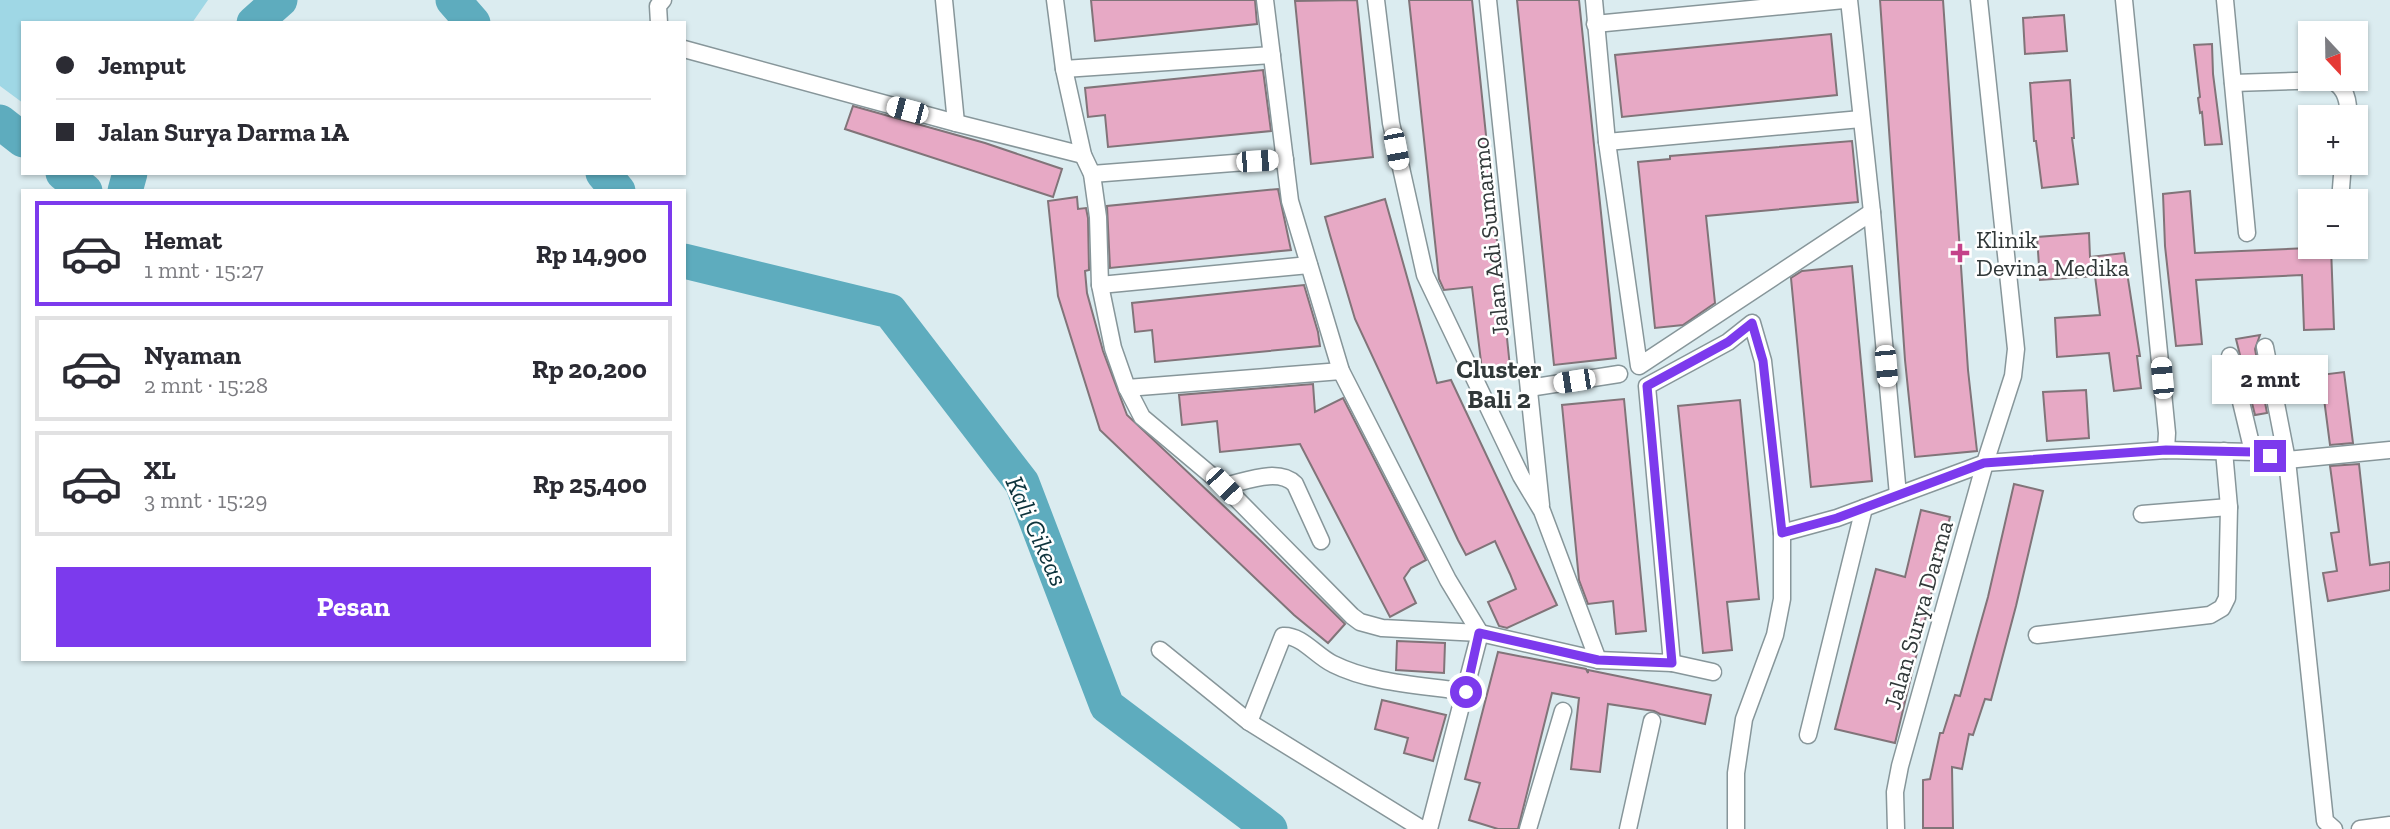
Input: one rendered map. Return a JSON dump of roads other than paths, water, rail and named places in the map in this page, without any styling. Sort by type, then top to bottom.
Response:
[{"type":"street","points":[[659,21],[657,6],[663,0]]},
{"type":"street","points":[[944,0],[956,123]]},
{"type":"street","points":[[1055,0],[1064,69],[1083,155],[1092,174],[1098,217],[1100,285],[1113,348],[1127,388],[1142,417],[1224,486],[1360,622],[1382,628],[1479,633],[1598,660],[1672,663],[1713,672]]},
{"type":"street","points":[[1265,0],[1290,201],[1341,371],[1448,580],[1479,633],[1429,829]]},
{"type":"street","points":[[1376,0],[1391,123],[1425,275],[1521,476],[1542,511],[1598,660]]},
{"type":"street","name":"Jalan Adi Sumarmo","points":[[1488,0],[1542,511]]},
{"type":"street","points":[[1594,0],[1607,142],[1639,366],[1872,212]]},
{"type":"street","points":[[1595,24],[1843,0]]},
{"type":"street","points":[[1849,0],[1898,495]]},
{"type":"street","name":"Jalan Surya Darma","points":[[1896,829],[1895,792],[1900,766],[1984,463],[2013,376],[2016,349],[1979,0]]},
{"type":"street","points":[[2124,0],[2167,433],[2166,450]]},
{"type":"street","points":[[2225,0],[2247,233]]},
{"type":"street","points":[[686,50],[1083,155]]},
{"type":"street","points":[[1064,69],[1272,55]]},
{"type":"street","points":[[2233,83],[2330,80],[2338,83],[2349,105]]},
{"type":"street","points":[[1607,142],[1861,119]]},
{"type":"street","points":[[1092,174],[1285,159]]},
{"type":"street","points":[[1100,285],[1309,265]]},
{"type":"street","points":[[1672,663],[1647,386],[1728,342],[1752,323],[1763,361],[1782,533],[1782,599],[1775,635],[1744,719],[1736,773],[1736,829]]},
{"type":"street","points":[[2265,347],[2287,460],[2324,826]]},
{"type":"street","points":[[2230,356],[2253,452]]},
{"type":"street","points":[[1127,388],[1341,371]]},
{"type":"street","points":[[1529,388],[1619,374]]},
{"type":"street","points":[[1782,533],[1864,508],[1984,463],[2166,450],[2253,452],[2287,460],[2390,450]]},
{"type":"street","points":[[2037,635],[2210,615],[2222,608],[2227,598],[2229,507],[2224,451]]},
{"type":"street","points":[[1224,486],[1275,475],[1289,478],[1295,484],[1321,541]]},
{"type":"street","points":[[2142,514],[2229,507]]},
{"type":"street","points":[[1808,735],[1864,508]]},
{"type":"street","points":[[1249,722],[1283,636],[1292,635],[1332,664],[1369,677],[1466,692]]},
{"type":"street","points":[[1160,650],[1249,722],[1422,829]]},
{"type":"street","points":[[1528,829],[1563,711]]},
{"type":"street","points":[[1628,829],[1652,722]]},
{"type":"street","points":[[2360,829],[2390,825]]},
{"type":"waterway","name":"Kali Cikeas","points":[[256,21],[280,0]]},
{"type":"waterway","name":"Kali Cikeas","points":[[453,0],[471,21]]},
{"type":"waterway","name":"Kali Cikeas","points":[[0,122],[21,138]]},
{"type":"waterway","name":"Kali Cikeas","points":[[65,175],[83,189]]},
{"type":"waterway","name":"Kali Cikeas","points":[[126,189],[129,175]]},
{"type":"waterway","name":"Kali Cikeas","points":[[605,175],[616,189]]},
{"type":"waterway","name":"Kali Cikeas","points":[[686,261],[890,311],[1022,483],[1107,706],[1270,829]]},
{"type":"place","name":"Klinik Devina Medika","points":[[1960,253]]},
{"type":"district","name":"Cluster Bali 2","points":[[1499,384]]}]
